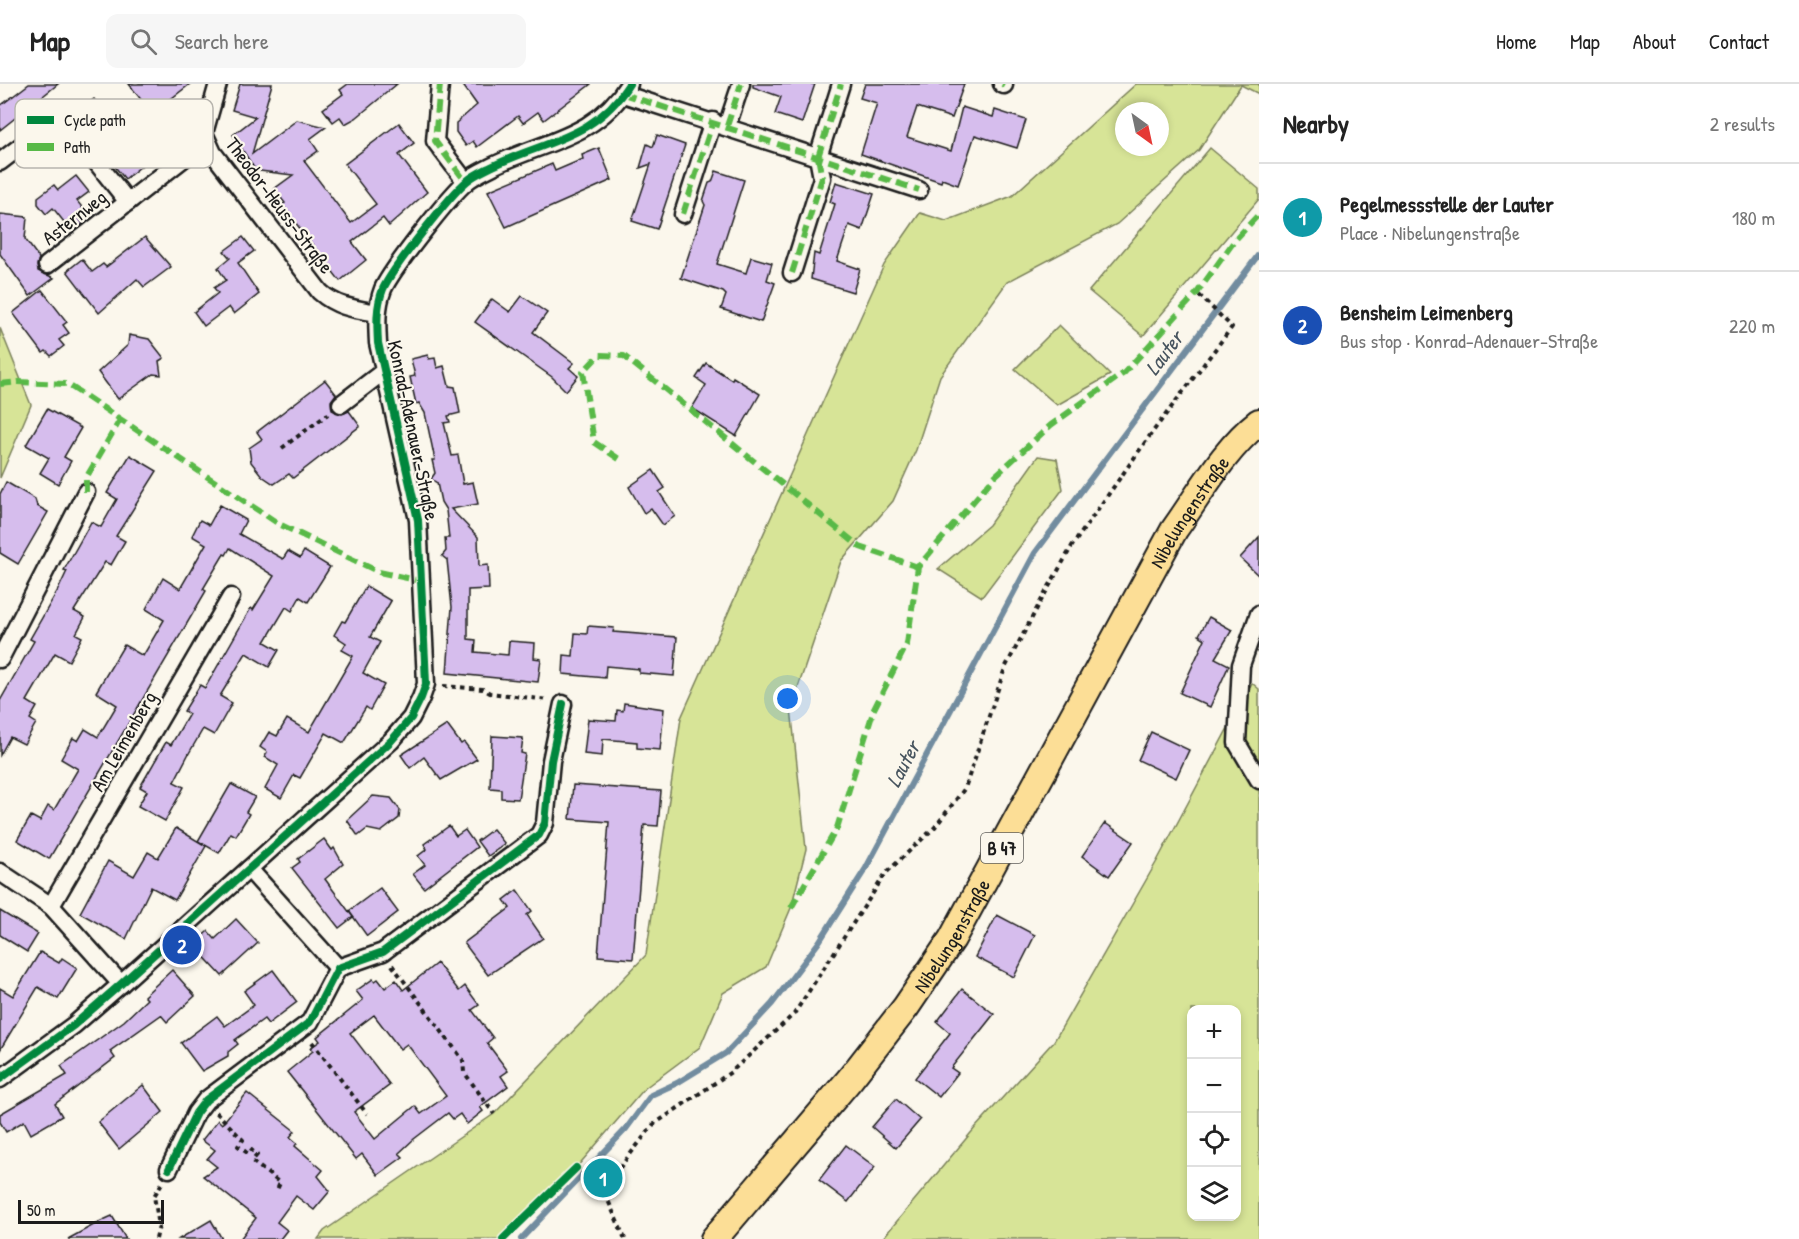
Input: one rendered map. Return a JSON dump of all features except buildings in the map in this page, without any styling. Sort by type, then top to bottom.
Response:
[{"type":"main road","name":"Nibelungenstraße","points":[[714,1239],[857,1070],[906,1008],[952,939],[1174,530],[1216,470],[1249,430],[1259,422]]},
{"type":"street","name":"Theodor-Heuss-Straße","points":[[213,102],[218,84]]},
{"type":"street","points":[[440,84],[435,141],[466,182]]},
{"type":"street","points":[[682,214],[720,124],[741,84]]},
{"type":"street","points":[[792,273],[822,178],[818,157],[842,84]]},
{"type":"street","points":[[626,89],[720,124],[919,190]]},
{"type":"street","name":"Konrad-Adenauer-Straße","points":[[0,1079],[74,1025],[121,984],[391,741],[411,718],[426,684],[418,520],[378,343],[377,313],[383,289],[396,267],[466,182],[493,165],[588,127],[626,89]]},
{"type":"street","name":"Asternweg","points":[[0,162],[15,150]]},
{"type":"street","name":"Theodor-Heuss-Straße","points":[[213,150],[320,292],[342,306],[377,313]]},
{"type":"street","name":"Asternweg","points":[[101,168],[128,202]]},
{"type":"street","name":"Asternweg","points":[[47,265],[171,168]]},
{"type":"street","points":[[341,404],[384,370]]},
{"type":"street","points":[[0,659],[86,492]]},
{"type":"street","name":"Am Leimenberg","points":[[51,906],[231,597]]},
{"type":"street","points":[[1259,614],[1241,665],[1237,743],[1259,780]]},
{"type":"street","points":[[169,1169],[196,1113],[206,1100],[302,1030],[315,1015],[327,984],[338,968],[383,952],[539,835],[545,823],[551,762],[563,704]]},
{"type":"street","points":[[249,869],[338,968]]},
{"type":"street","points":[[0,872],[51,906],[121,984]]},
{"type":"path","points":[[603,1189],[653,1125],[730,1072],[794,1014],[886,873],[935,827],[965,788],[1005,668],[1072,546],[1144,443],[1232,327],[1197,293]]},
{"type":"path","points":[[282,448],[341,404]]},
{"type":"path","points":[[426,684],[483,689],[490,693],[546,699],[563,704]]},
{"type":"path","points":[[383,952],[463,1060],[464,1072],[495,1114]]},
{"type":"path","points":[[302,1030],[367,1114]]},
{"type":"path","points":[[206,1100],[243,1140],[238,1146],[246,1152],[249,1148],[257,1155],[252,1161],[280,1183],[276,1191]]},
{"type":"path","points":[[503,1239],[576,1168],[603,1189],[626,1239]]},
{"type":"path","points":[[156,1239],[159,1226],[154,1196],[169,1169]]},
{"type":"green space","points":[[1136,84],[1259,84],[1259,94],[1241,85],[1199,150],[1117,224],[1007,282],[940,376],[916,450],[893,501],[841,561],[791,708],[806,849],[791,908],[766,967],[723,993],[700,1047],[645,1088],[576,1168],[503,1239],[318,1239],[324,1231],[494,1114],[646,955],[681,718],[884,265],[920,213],[946,221],[1012,196],[1115,103],[1115,156],[1169,156],[1169,102],[1116,102]]},
{"type":"green space","points":[[1210,148],[1259,189],[1259,199],[1143,336],[1089,291]]},
{"type":"green space","points":[[1059,325],[1110,375],[1057,405],[1015,369]]},
{"type":"green space","points":[[0,328],[31,405],[0,478]]},
{"type":"green space","points":[[1038,456],[1057,459],[1063,489],[982,597],[938,569],[989,525]]},
{"type":"green space","points":[[1252,683],[1259,689],[1259,1239],[882,1239],[975,1128],[1054,1041],[1157,861]]},
{"type":"waterway","name":"Lauter","points":[[521,1239],[626,1129],[651,1095],[677,1083],[726,1053],[772,1004],[819,942],[866,868],[1035,553],[1259,254]]},
{"type":"marked path","points":[[440,84],[435,141],[466,182]]},
{"type":"marked path","points":[[727,126],[741,84]]},
{"type":"marked path","points":[[818,157],[841,84]]},
{"type":"marked path","points":[[623,94],[919,190]]},
{"type":"marked path","points":[[683,214],[713,121]]},
{"type":"marked path","points":[[792,273],[822,178],[818,157]]},
{"type":"marked path","points":[[791,908],[837,828],[874,709],[907,644],[918,567],[994,477],[1051,425],[1124,373],[1197,293],[1235,240],[1259,214]]},
{"type":"marked path","points":[[619,459],[594,442],[583,372],[599,355],[624,356],[860,547],[918,567]]},
{"type":"marked path","points":[[0,384],[18,382],[67,384],[279,524],[379,572],[421,581]]},
{"type":"marked path","points":[[86,492],[86,478],[120,420]]},
{"type":"cycle path","points":[[0,1079],[74,1025],[121,984],[391,741],[411,718],[426,684],[418,520],[378,343],[378,309],[383,289],[422,233],[467,181],[510,158],[584,128],[600,117],[629,84]]},
{"type":"cycle path","points":[[169,1169],[196,1113],[206,1100],[310,1022],[338,968],[383,952],[539,835],[545,823],[551,761],[563,704]]},
{"type":"cycle path","points":[[503,1239],[576,1168]]},
{"type":"place","name":"Bensheim Leimenberg","points":[[182,945]]},
{"type":"place","name":"Pegelmessstelle der Lauter","points":[[603,1178]]}]
